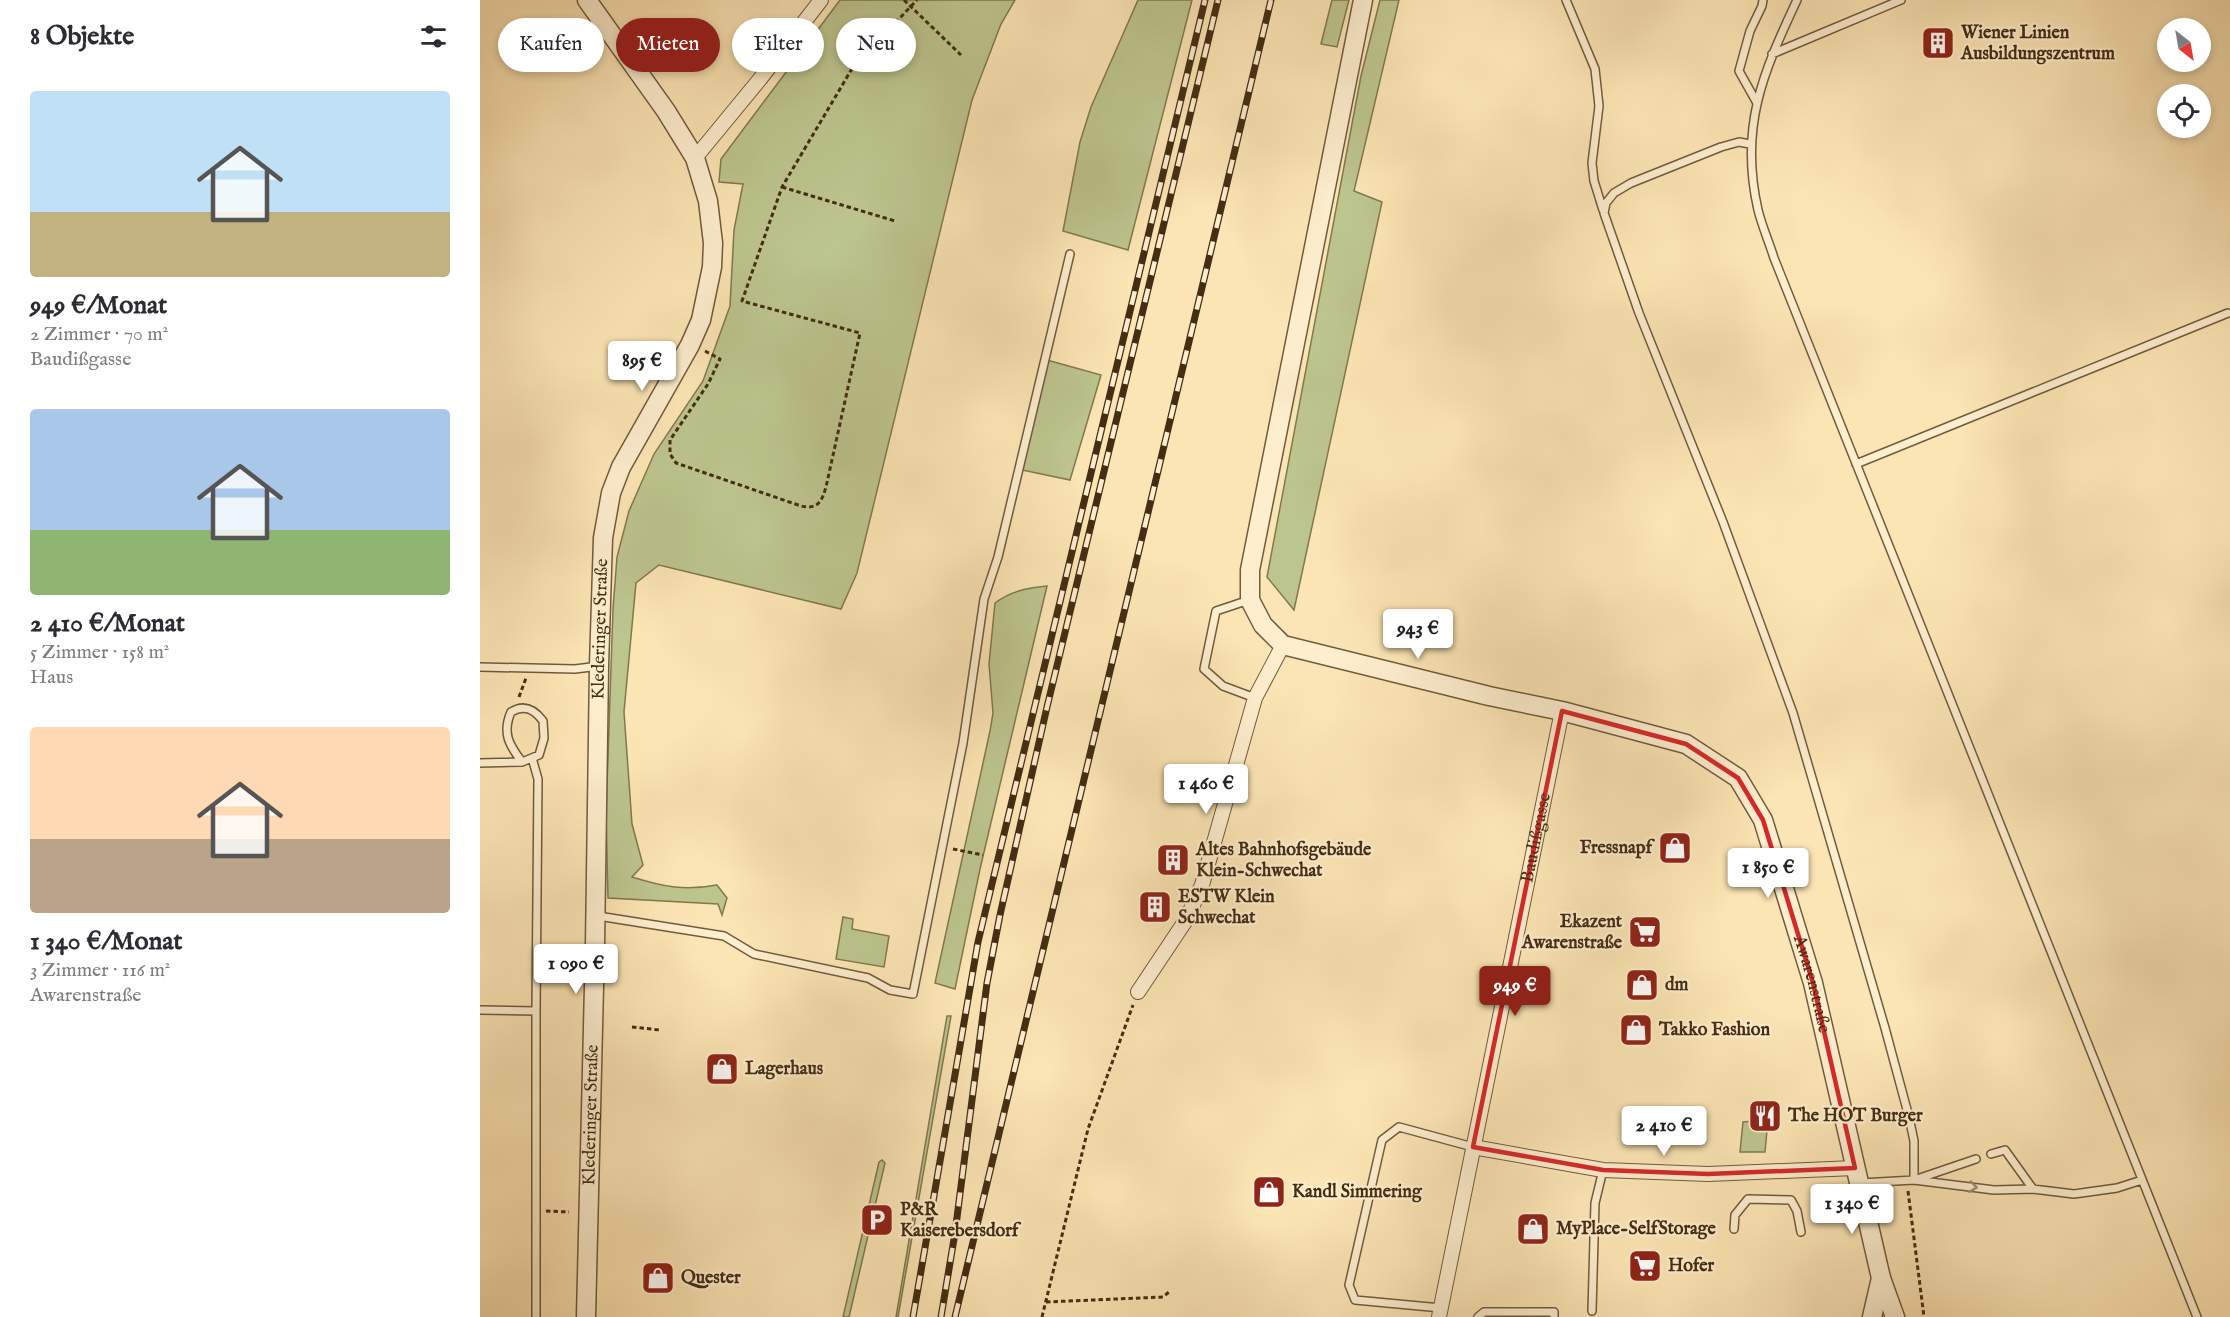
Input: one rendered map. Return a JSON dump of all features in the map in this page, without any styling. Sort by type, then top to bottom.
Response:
[{"type":"street","name":"Klederinger Straße","points":[[586,1317],[603,538],[611,494],[621,467],[690,345],[706,303],[713,243],[708,201],[695,158],[666,111],[587,0]]},
{"type":"street","points":[[695,158],[821,0]]},
{"type":"street","points":[[1363,0],[1250,570],[1250,600],[1263,625],[1283,645],[1489,696],[1562,711]]},
{"type":"street","points":[[1138,992],[1186,920],[1202,885],[1255,698],[1283,645]]},
{"type":"street","name":"Baudißgasse","points":[[1440,1313],[1562,711]]},
{"type":"street","name":"Awarenstraße","points":[[1562,711],[1686,744],[1738,778],[1763,820],[1813,983],[1881,1278],[1895,1317]]},
{"type":"street","points":[[1473,1147],[1603,1170],[1856,1176]]},
{"type":"street","name":"Awarenstraße","points":[[1872,1317],[1881,1278]]},
{"type":"lane","points":[[1566,0],[1595,69],[1599,106],[1592,163],[1594,181],[1639,313],[1723,522],[1793,713],[1886,1028],[1909,1116],[1914,1141],[1911,1180]]},
{"type":"lane","points":[[1756,103],[1739,71],[1750,31],[1763,0]]},
{"type":"lane","points":[[1797,0],[1772,54],[1756,103],[1750,144],[1758,210],[1774,258],[2197,1317]]},
{"type":"lane","points":[[1772,54],[1901,0]]},
{"type":"lane","points":[[1604,213],[1606,203],[1614,194],[1631,183],[1721,147],[1738,142],[1750,144]]},
{"type":"lane","points":[[595,916],[724,936],[754,954],[868,978],[890,990],[913,994],[963,743],[984,599],[998,557],[1070,254]]},
{"type":"lane","points":[[1856,464],[2228,313]]},
{"type":"lane","points":[[1250,600],[1216,612],[1204,669],[1223,686],[1255,698]]},
{"type":"lane","points":[[480,667],[575,669],[599,666]]},
{"type":"lane","points":[[480,763],[522,762],[539,755],[544,738],[543,721],[532,710],[518,708],[511,712],[505,729],[507,740],[522,762]]},
{"type":"lane","points":[[532,758],[538,779],[536,1317]]},
{"type":"lane","points":[[480,1010],[536,1011]]},
{"type":"lane","points":[[1440,1313],[1355,1300],[1349,1285],[1382,1140],[1399,1127],[1473,1147]]},
{"type":"lane","points":[[1991,1154],[2005,1150],[2032,1189]]},
{"type":"lane","points":[[1911,1180],[1976,1160]]},
{"type":"lane","points":[[1592,1311],[1595,1203],[1603,1170]]},
{"type":"lane","points":[[1856,1176],[1994,1190],[2032,1189],[2074,1194],[2094,1193],[2142,1180]]},
{"type":"lane","points":[[1734,1229],[1735,1215],[1748,1199],[1791,1200],[1797,1211],[1801,1232]]},
{"type":"lane","points":[[1479,1317],[1484,1311],[1554,1311],[1554,1317]]},
{"type":"path","points":[[904,0],[961,55]]},
{"type":"path","points":[[690,345],[720,359],[708,384],[670,440],[672,459],[676,463],[801,506],[816,506],[822,502],[860,333],[742,301],[782,187],[853,68],[916,0]]},
{"type":"path","points":[[782,187],[895,221]]},
{"type":"path","points":[[518,708],[520,693],[530,668]]},
{"type":"path","points":[[967,852],[982,855]]},
{"type":"path","points":[[1041,1317],[1088,1129],[1138,992]]},
{"type":"path","points":[[632,1027],[660,1030]]},
{"type":"path","points":[[1911,1180],[1923,1317]]},
{"type":"path","points":[[547,1211],[569,1212]]},
{"type":"path","points":[[1046,1302],[1163,1297],[1169,1292]]},
{"type":"highlighted area","points":[[1562,711],[1686,744],[1738,778],[1763,820],[1813,983],[1855,1168],[1708,1174],[1603,1170],[1473,1147]]},
{"type":"green space","points":[[840,0],[1015,0],[1001,24],[972,100],[857,573],[841,609],[659,565],[636,583],[624,712],[632,824],[643,865],[632,877],[674,887],[695,888],[717,885],[727,898],[722,915],[718,904],[608,898],[606,815],[617,557],[629,511],[654,454],[703,381],[730,306],[734,230],[743,184],[719,182],[721,159],[786,72],[824,72],[824,21]]},
{"type":"green space","points":[[1138,0],[1192,0],[1128,250],[1063,231],[1080,142],[1091,107]]},
{"type":"green space","points":[[1332,0],[1349,0],[1337,47],[1321,44]]},
{"type":"green space","points":[[1380,0],[1399,0],[1354,191],[1382,202],[1294,610],[1267,577],[1361,76]]},
{"type":"green space","points":[[1047,360],[1101,375],[1070,480],[1022,470]]},
{"type":"green space","points":[[1047,586],[980,869],[955,989],[935,983],[993,713],[989,664],[995,603],[1020,591]]},
{"type":"green space","points":[[843,917],[853,919],[852,929],[889,936],[884,967],[836,959]]},
{"type":"green space","points":[[947,1016],[951,1016],[898,1317],[896,1317]]},
{"type":"green space","points":[[1755,1121],[1755,1129],[1767,1130],[1765,1152],[1740,1152],[1743,1122]]},
{"type":"green space","points":[[882,1160],[885,1163],[849,1317],[843,1317],[879,1162]]},
{"type":"railway","points":[[913,1317],[978,942],[1205,0]]},
{"type":"railway","points":[[941,1317],[955,1233],[987,983],[1000,915],[1047,707],[1218,0]]},
{"type":"railway","points":[[955,1317],[1271,0]]},
{"type":"place","name":"Wiener Linien Ausbildungszentrum","points":[[1938,43]]},
{"type":"place","name":"Fressnapf","points":[[1675,848]]},
{"type":"place","name":"Altes Bahnhofsgebäude Klein-Schwechat","points":[[1173,860]]},
{"type":"place","name":"ESTW Klein Schwechat","points":[[1155,907]]},
{"type":"place","name":"Ekazent Awarenstraße","points":[[1645,932]]},
{"type":"place","name":"dm","points":[[1642,985]]},
{"type":"place","name":"Takko Fashion","points":[[1636,1030]]},
{"type":"place","name":"Lagerhaus","points":[[722,1069]]},
{"type":"place","name":"The HOT Burger","points":[[1765,1116]]},
{"type":"place","name":"Kandl Simmering","points":[[1269,1192]]},
{"type":"place","name":"P&R Kaiserebersdorf","points":[[877,1220]]},
{"type":"place","name":"MyPlace-SelfStorage","points":[[1533,1229]]},
{"type":"place","name":"Hofer","points":[[1645,1266]]},
{"type":"place","name":"Quester","points":[[658,1278]]}]
